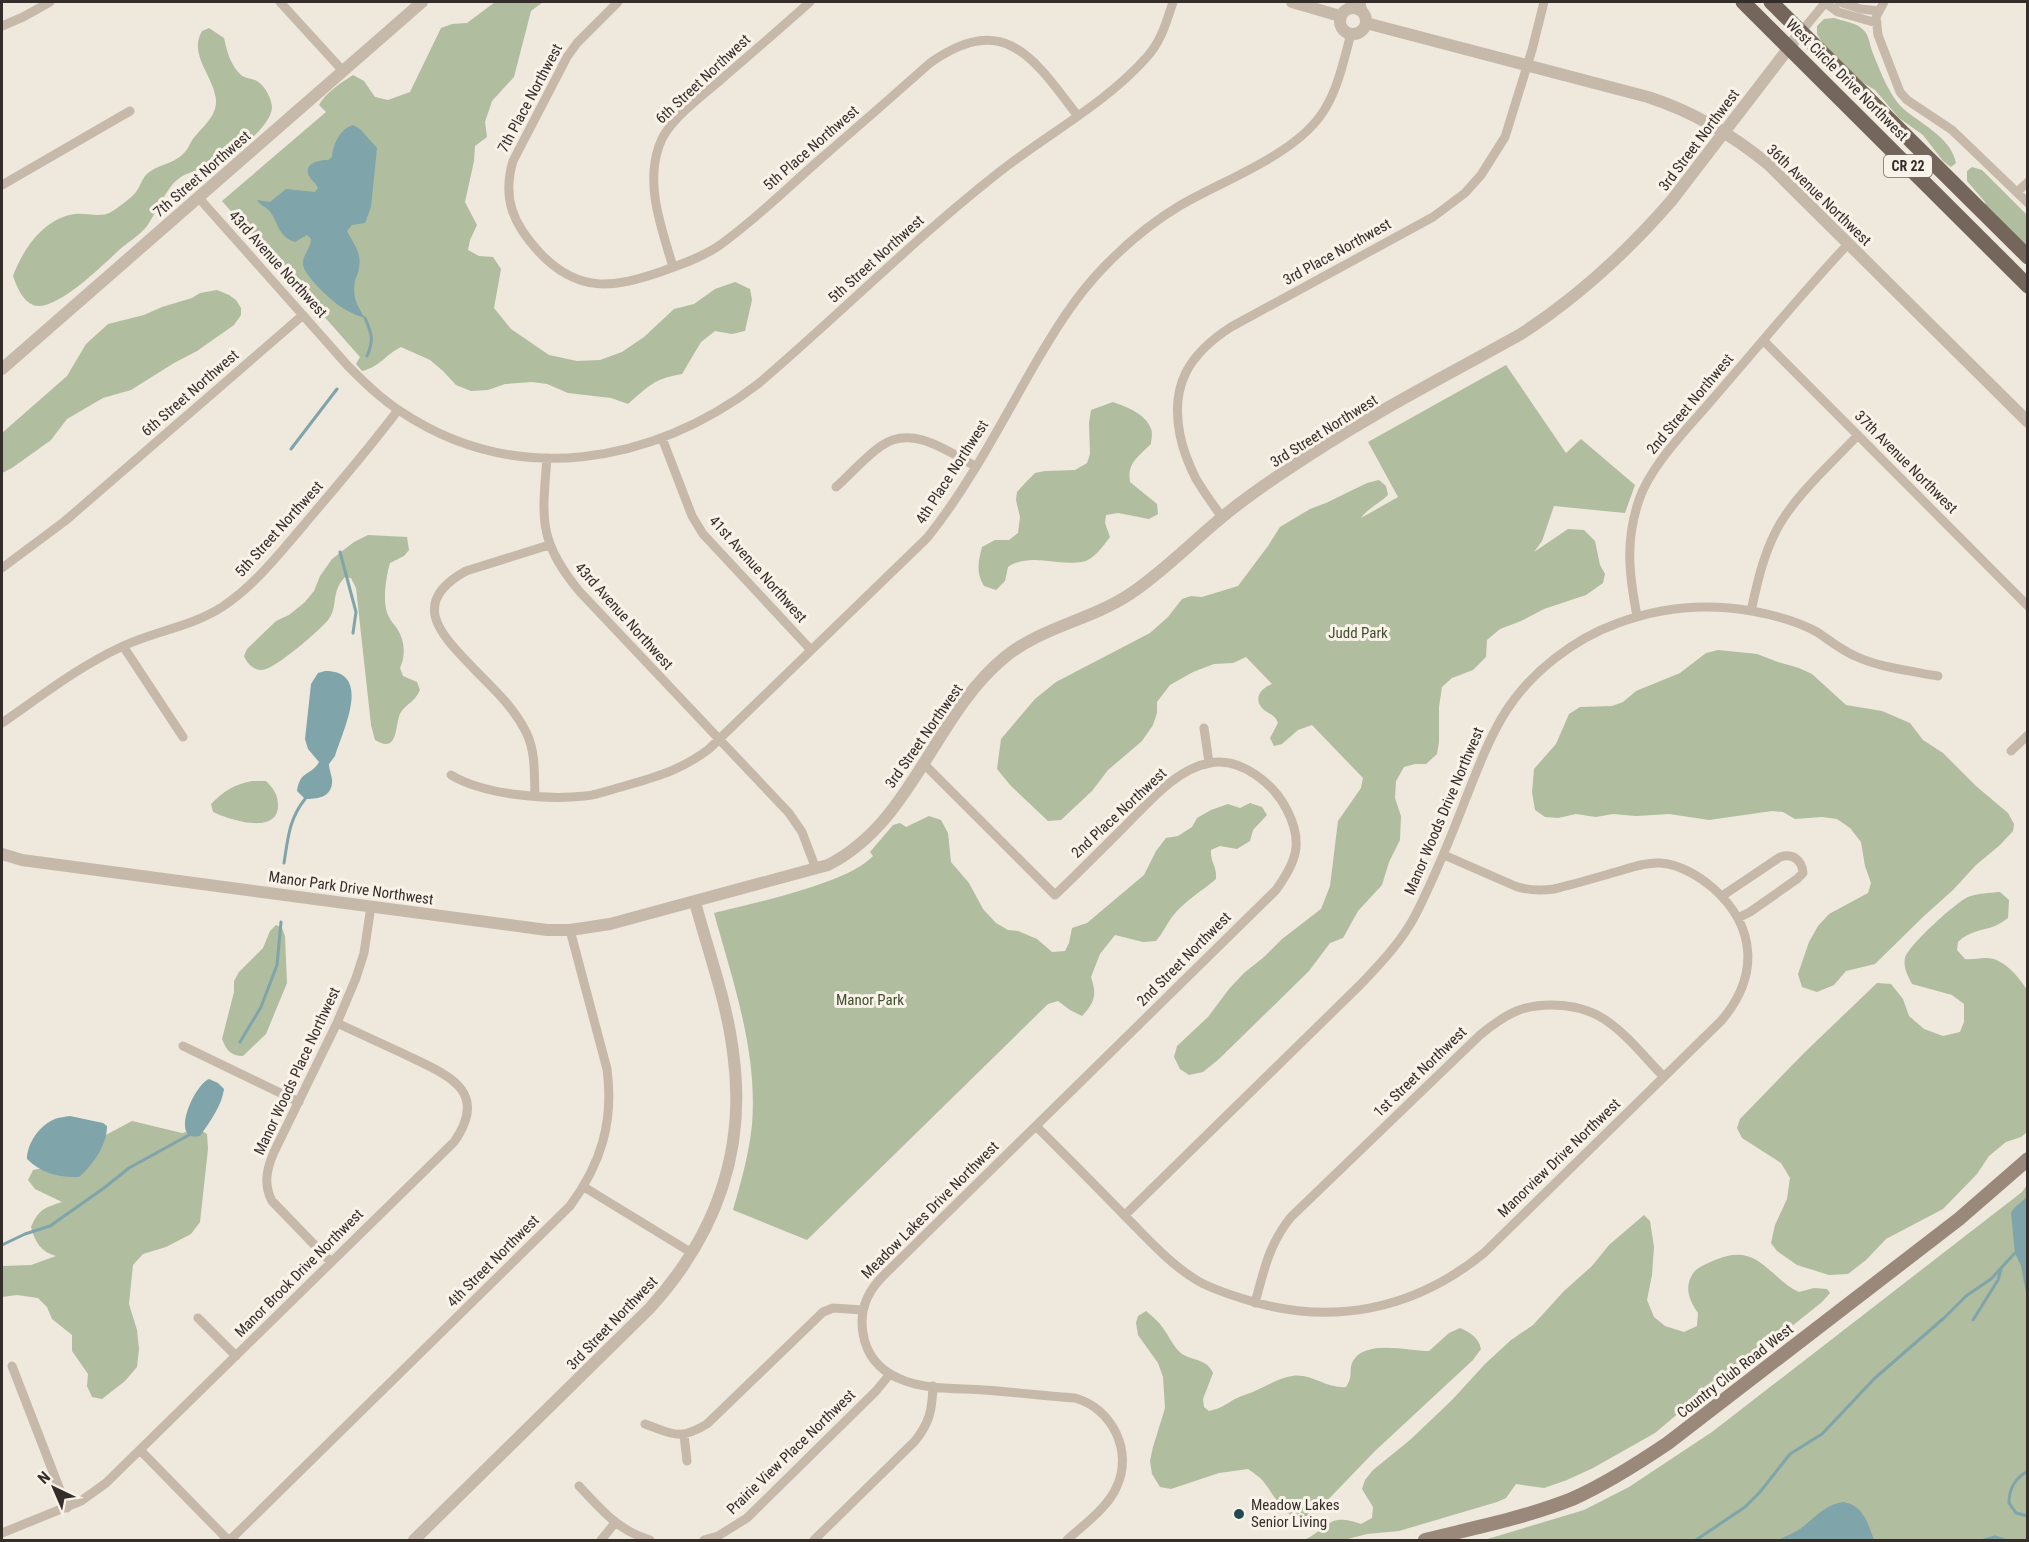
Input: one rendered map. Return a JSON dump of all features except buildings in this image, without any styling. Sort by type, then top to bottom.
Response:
[{"type":"main road","name":"West Circle Drive Northwest","points":[[1743,2],[2028,286]]},
{"type":"main road","name":"West Circle Drive Northwest","points":[[1771,2],[2028,257]]},
{"type":"main road","name":"Country Club Road West","points":[[1425,1540],[1518,1518],[1550,1507],[1573,1498],[1633,1467],[1668,1443],[1959,1219],[2028,1159]]},
{"type":"street","points":[[2,26],[50,2]]},
{"type":"street","points":[[280,2],[343,71]]},
{"type":"street","name":"7th Street Northwest","points":[[2,369],[422,2]]},
{"type":"street","name":"7th Place Northwest","points":[[540,253],[520,229],[512,211],[508,190],[513,161],[576,43],[618,2]]},
{"type":"street","name":"6th Street Northwest","points":[[674,267],[660,222],[654,189],[656,160],[665,132],[810,2]]},
{"type":"street","name":"5th Street Northwest","points":[[547,458],[585,458],[613,453],[662,438],[718,411],[758,384],[910,247],[967,199],[1022,155],[1121,83],[1147,57],[1161,37],[1173,2]]},
{"type":"street","name":"36th Avenue Northwest","points":[[1292,2],[1346,9],[1356,8],[1527,65],[1663,102],[1724,134],[1752,151],[1769,165],[2028,422]]},
{"type":"street","name":"3rd Place Northwest","points":[[1222,517],[1196,478],[1182,445],[1177,395],[1192,361],[1220,334],[1231,327],[1432,217],[1465,193],[1481,175],[1505,137],[1544,2]]},
{"type":"street","points":[[1826,2],[1838,12],[1877,23]]},
{"type":"street","name":"3rd Street Northwest","points":[[414,1540],[650,1308],[693,1253],[706,1230],[728,1171],[734,1140],[737,1090],[728,1023],[695,902],[816,869],[844,857],[866,840],[886,817],[924,765],[957,711],[1005,657],[1044,634],[1123,599],[1151,579],[1222,517],[1289,468],[1333,440],[1549,316],[1600,274],[1653,223],[1724,134],[1789,46],[1826,2]]},
{"type":"street","points":[[1839,2],[1861,9],[1879,11]]},
{"type":"street","points":[[1884,2],[1879,11],[1877,23],[1880,43],[1896,83],[1904,96],[1952,130],[2028,202]]},
{"type":"street","points":[[1346,9],[1340,25],[1344,31],[1351,34],[1360,31],[1363,12]]},
{"type":"street","name":"4th Place Northwest","points":[[451,775],[473,787],[491,791],[572,797],[589,796],[667,773],[695,760],[719,740],[927,538],[975,466],[1053,334],[1087,285],[1120,251],[1160,219],[1181,205],[1279,152],[1322,113],[1334,92],[1351,34]]},
{"type":"street","name":"5th Place Northwest","points":[[540,253],[551,264],[568,275],[590,283],[605,285],[644,278],[696,259],[730,236],[930,63],[963,44],[980,39],[1008,44],[1023,53],[1047,75],[1077,115]]},
{"type":"street","points":[[2,185],[130,111]]},
{"type":"street","points":[[2017,192],[2028,182]]},
{"type":"street","name":"43rd Avenue Northwest","points":[[198,197],[356,374],[398,410],[433,430],[483,449],[547,458],[543,511],[549,545],[560,568],[796,823],[816,869]]},
{"type":"street","name":"2nd Street Northwest","points":[[1637,616],[1631,584],[1629,551],[1635,514],[1640,497],[1649,480],[1680,438],[1849,243]]},
{"type":"street","name":"6th Street Northwest","points":[[2,568],[65,521],[303,315]]},
{"type":"street","name":"37th Avenue Northwest","points":[[1763,340],[2028,606]]},
{"type":"street","name":"5th Street Northwest","points":[[2,723],[97,659],[123,646],[190,623],[220,608],[244,591],[368,451],[398,410]]},
{"type":"street","points":[[1751,611],[1761,568],[1777,530],[1796,503],[1858,435]]},
{"type":"street","points":[[836,487],[879,447],[904,436],[925,441],[975,466]]},
{"type":"street","name":"41st Avenue Northwest","points":[[662,438],[693,516],[703,534],[811,650]]},
{"type":"street","points":[[535,795],[534,760],[526,732],[508,704],[447,641],[440,631],[434,611],[440,592],[455,578],[466,572],[549,545]]},
{"type":"street","name":"Manor Woods Drive Northwest","points":[[1125,1215],[1360,985],[1392,950],[1415,915],[1444,855],[1486,747],[1506,711],[1536,675],[1575,644],[1610,626],[1637,616],[1681,608],[1725,608],[1751,611],[1798,624],[1814,631],[1854,656],[1871,662],[1938,676]]},
{"type":"street","points":[[123,646],[183,737]]},
{"type":"street","points":[[1204,728],[1209,763]]},
{"type":"street","points":[[2011,752],[2028,735]]},
{"type":"street","name":"2nd Street Northwest","points":[[1036,1126],[1276,890],[1295,860],[1296,832],[1286,807],[1276,793],[1245,769],[1229,763],[1209,763]]},
{"type":"street","name":"2nd Place Northwest","points":[[924,765],[1055,895],[1167,786],[1195,768],[1209,763]]},
{"type":"street","name":"Manor Park Drive Northwest","points":[[2,854],[22,860],[528,928],[570,930],[610,924],[695,902]]},
{"type":"street","name":"Manorview Drive Northwest","points":[[1036,1126],[1181,1269],[1213,1289],[1255,1303],[1307,1312],[1329,1313],[1380,1306],[1446,1280],[1484,1252],[1721,1021],[1734,1006],[1741,992],[1748,969],[1749,951],[1738,918],[1722,896],[1706,882],[1677,867],[1660,863],[1643,864],[1554,889],[1539,891],[1515,886],[1444,855]]},
{"type":"street","points":[[1722,896],[1780,857],[1793,856],[1799,862],[1803,873],[1797,879],[1738,918]]},
{"type":"street","name":"Manor Woods Place Northwest","points":[[331,1262],[268,1195],[268,1166],[337,1023],[362,962],[371,906]]},
{"type":"street","name":"4th Street Northwest","points":[[229,1540],[562,1214],[584,1187],[600,1151],[608,1120],[610,1091],[607,1070],[570,930]]},
{"type":"street","name":"1st Street Northwest","points":[[1255,1303],[1273,1242],[1292,1217],[1495,1022],[1521,1010],[1548,1006],[1574,1007],[1589,1011],[1613,1025],[1664,1077]]},
{"type":"street","name":"Manor Brook Drive Northwest","points":[[2,1533],[67,1508],[100,1488],[454,1142],[467,1120],[468,1111],[462,1091],[450,1077],[337,1023]]},
{"type":"street","points":[[183,1046],[299,1102]]},
{"type":"street","name":"Meadow Lakes Drive Northwest","points":[[1036,1126],[874,1285],[868,1293],[863,1310],[862,1329],[867,1349],[877,1364],[906,1381],[933,1386],[1075,1398],[1086,1401],[1104,1414],[1117,1433],[1120,1444],[1121,1475],[1109,1499],[1067,1540]]},
{"type":"street","points":[[584,1187],[693,1253]]},
{"type":"street","points":[[645,1424],[684,1435],[707,1424],[823,1312],[833,1308],[863,1310]]},
{"type":"street","points":[[198,1318],[236,1356]]},
{"type":"street","points":[[12,1366],[67,1508]]},
{"type":"street","name":"Prairie View Place Northwest","points":[[704,1540],[718,1536],[747,1518],[891,1374]]},
{"type":"street","points":[[814,1540],[924,1430],[930,1416],[933,1386]]},
{"type":"street","points":[[684,1435],[687,1461]]},
{"type":"street","points":[[140,1450],[229,1540]]},
{"type":"street","points":[[579,1486],[615,1523],[627,1532],[650,1540]]},
{"type":"street","points":[[601,1540],[615,1523]]},
{"type":"green space","points":[[495,2],[543,2],[531,11],[514,77],[492,101],[485,122],[487,137],[475,146],[465,202],[477,225],[468,250],[479,256],[493,257],[501,269],[494,308],[511,329],[549,355],[577,361],[600,360],[622,352],[644,337],[674,309],[694,304],[715,289],[735,282],[750,289],[752,300],[745,331],[732,334],[715,331],[701,342],[682,374],[658,381],[628,404],[611,398],[568,393],[547,384],[532,382],[505,384],[488,390],[471,391],[456,385],[430,360],[401,347],[374,367],[362,371],[356,364],[360,357],[222,201],[326,112],[319,105],[339,85],[353,75],[364,81],[375,97],[388,100],[410,92],[441,28],[452,24],[467,23]]},
{"type":"green space","points":[[1834,18],[1854,24],[1865,32],[1890,91],[1906,111],[1942,139],[1953,154],[1956,163],[1951,167],[1943,161],[1923,135],[1899,118],[1875,90],[1827,51],[1817,34],[1817,26],[1824,19]]},
{"type":"green space","points":[[209,28],[224,38],[237,71],[257,81],[268,93],[272,108],[265,124],[249,141],[222,161],[186,174],[177,180],[144,229],[79,286],[42,306],[29,303],[20,293],[13,276],[36,236],[44,228],[64,217],[75,214],[103,215],[117,208],[136,192],[149,172],[180,157],[211,118],[216,100],[198,49],[198,40],[202,31]]},
{"type":"green space","points":[[1972,167],[1982,170],[2027,215],[2027,257],[1987,212],[1985,202],[1967,181],[1967,171]]},
{"type":"green space","points":[[217,290],[236,300],[241,308],[241,315],[234,325],[197,351],[131,390],[103,398],[67,419],[51,440],[2,473],[2,433],[67,376],[86,344],[108,324],[144,315],[200,293]]},
{"type":"green space","name":"Judd Park","points":[[1506,365],[1566,453],[1581,439],[1635,485],[1625,513],[1554,506],[1542,541],[1534,552],[1568,529],[1584,530],[1595,541],[1600,565],[1605,574],[1603,583],[1586,595],[1544,609],[1500,629],[1487,640],[1486,657],[1473,670],[1452,678],[1442,687],[1437,754],[1426,764],[1404,767],[1396,781],[1395,798],[1401,816],[1400,840],[1389,862],[1382,885],[1358,911],[1343,938],[1330,943],[1309,971],[1219,1059],[1203,1072],[1189,1075],[1180,1069],[1174,1057],[1177,1046],[1208,1017],[1244,973],[1282,939],[1321,909],[1330,886],[1338,821],[1361,788],[1363,778],[1312,725],[1298,730],[1282,744],[1274,746],[1270,738],[1278,723],[1260,706],[1258,698],[1264,688],[1272,684],[1246,657],[1233,663],[1214,664],[1193,672],[1170,685],[1157,702],[1157,713],[1153,725],[1142,741],[1108,770],[1092,791],[1061,820],[1048,821],[1011,786],[997,769],[1001,739],[1035,699],[1056,682],[1150,633],[1168,617],[1182,599],[1191,596],[1202,597],[1238,586],[1280,527],[1310,509],[1367,483],[1379,480],[1386,486],[1388,495],[1361,518],[1398,497],[1368,442]]},
{"type":"green space","points":[[1113,402],[1140,415],[1149,424],[1152,434],[1151,444],[1132,465],[1130,482],[1157,504],[1158,514],[1149,519],[1118,513],[1106,515],[1105,523],[1110,537],[1090,559],[1073,563],[1025,560],[1008,567],[1005,581],[996,590],[984,586],[978,567],[982,547],[995,540],[1009,540],[1018,533],[1020,517],[1016,500],[1017,492],[1035,473],[1075,470],[1087,463],[1090,454],[1091,410]]},
{"type":"green space","points":[[368,535],[407,537],[409,550],[404,556],[390,563],[385,603],[389,617],[403,642],[404,653],[400,668],[403,676],[417,682],[420,690],[401,712],[395,736],[389,744],[375,740],[371,725],[356,588],[351,578],[345,577],[340,583],[328,620],[285,658],[261,670],[251,666],[244,656],[247,649],[276,621],[289,615],[305,602],[332,559],[354,542]]},
{"type":"green space","points":[[1718,650],[1757,654],[1799,668],[1812,674],[1846,705],[1882,711],[1910,723],[1923,740],[1943,753],[1976,786],[2008,813],[2014,824],[2013,831],[2000,845],[1976,865],[1875,964],[1846,971],[1834,985],[1817,992],[1802,987],[1798,974],[1809,942],[1818,926],[1829,914],[1868,893],[1871,883],[1865,866],[1861,842],[1850,828],[1837,819],[1822,817],[1795,819],[1783,812],[1772,811],[1709,820],[1669,814],[1636,816],[1613,814],[1596,817],[1576,814],[1558,818],[1545,817],[1535,810],[1532,792],[1534,769],[1556,744],[1569,714],[1580,707],[1612,706],[1623,702],[1636,691],[1680,673],[1706,653]]},
{"type":"green space","points":[[266,781],[275,792],[278,806],[276,815],[270,821],[251,823],[213,812],[211,804],[220,795],[239,784]]},
{"type":"green space","name":"Manor Park","points":[[1250,803],[1262,807],[1267,815],[1253,830],[1250,841],[1237,849],[1220,846],[1211,850],[1216,879],[1176,912],[1156,941],[1143,942],[1115,935],[1100,954],[1091,977],[1094,998],[1082,1016],[1058,1001],[1048,1004],[807,1240],[733,1210],[751,1136],[753,1098],[748,1044],[714,913],[775,898],[843,875],[873,856],[870,852],[893,825],[900,823],[906,827],[929,816],[941,820],[948,833],[951,862],[969,883],[983,909],[996,923],[1008,930],[1018,931],[1037,939],[1052,952],[1065,951],[1072,928],[1087,923],[1144,875],[1156,851],[1166,838],[1178,836],[1192,827],[1197,818],[1211,810],[1228,804],[1240,808]]},
{"type":"green space","points":[[2000,892],[2009,900],[2008,918],[1995,926],[1966,936],[1958,942],[1957,950],[1965,959],[1985,958],[2004,964],[2027,990],[2027,1132],[2021,1137],[2006,1142],[1989,1156],[1977,1174],[1943,1209],[1886,1239],[1866,1260],[1848,1274],[1829,1275],[1797,1265],[1777,1251],[1771,1243],[1775,1225],[1787,1199],[1790,1178],[1781,1163],[1742,1138],[1737,1128],[1740,1119],[1877,983],[1891,984],[1903,999],[1909,1016],[1924,1029],[1943,1036],[1960,1032],[1964,1022],[1964,1004],[1952,995],[1912,984],[1905,969],[1905,958],[1923,935],[1962,901],[1976,895]]},
{"type":"green space","points":[[276,925],[282,928],[285,936],[287,983],[266,1034],[243,1056],[235,1055],[227,1049],[222,1039],[234,992],[234,981],[239,972],[263,948],[270,931]]},
{"type":"green space","points":[[132,1121],[182,1133],[199,1129],[207,1134],[208,1149],[200,1222],[191,1234],[166,1247],[143,1254],[133,1265],[129,1304],[137,1330],[139,1349],[137,1367],[125,1381],[102,1399],[92,1397],[87,1386],[88,1374],[72,1351],[72,1335],[52,1319],[47,1307],[38,1298],[17,1295],[2,1297],[2,1266],[31,1265],[56,1256],[39,1246],[31,1227],[43,1210],[62,1202],[35,1189],[28,1180],[33,1170],[44,1168]]},
{"type":"green space","points":[[2027,1185],[2027,1540],[1484,1540],[1584,1510],[1629,1487],[1712,1432],[2022,1192]]},
{"type":"green space","points":[[1644,1215],[1650,1221],[1654,1247],[1647,1300],[1654,1317],[1665,1326],[1684,1332],[1697,1326],[1698,1313],[1688,1290],[1692,1275],[1705,1264],[1730,1255],[1753,1258],[1799,1292],[1814,1288],[1827,1289],[1830,1293],[1822,1302],[1742,1366],[1707,1386],[1655,1433],[1593,1468],[1544,1488],[1516,1484],[1506,1498],[1497,1502],[1399,1531],[1367,1534],[1344,1540],[1304,1540],[1335,1521],[1361,1524],[1372,1518],[1373,1507],[1362,1489],[1365,1480],[1373,1470],[1410,1440],[1511,1340],[1533,1325],[1564,1291],[1592,1266],[1609,1245]]},
{"type":"green space","points":[[1146,1311],[1161,1325],[1182,1354],[1210,1368],[1213,1373],[1203,1399],[1204,1407],[1209,1411],[1292,1376],[1306,1377],[1332,1386],[1346,1387],[1353,1361],[1359,1354],[1377,1348],[1429,1351],[1449,1333],[1460,1328],[1474,1336],[1481,1349],[1473,1360],[1375,1451],[1320,1508],[1301,1518],[1287,1512],[1261,1479],[1248,1469],[1219,1473],[1171,1489],[1160,1487],[1152,1474],[1150,1461],[1165,1408],[1163,1377],[1158,1363],[1138,1335],[1136,1323],[1138,1316]]},
{"type":"water","points":[[353,125],[360,129],[377,148],[371,207],[365,223],[352,225],[347,231],[359,257],[354,291],[365,318],[343,308],[315,284],[303,265],[311,239],[307,235],[295,242],[290,240],[280,230],[268,209],[257,200],[270,202],[286,189],[315,192],[318,188],[309,176],[308,168],[313,163],[332,157],[338,138],[344,130]]},
{"type":"water","points":[[325,671],[340,674],[348,681],[351,704],[335,756],[329,764],[331,788],[322,797],[305,799],[297,791],[298,784],[303,776],[319,762],[308,749],[305,739],[311,684],[318,673]]},
{"type":"water","points":[[209,1079],[224,1089],[223,1095],[215,1113],[200,1136],[191,1136],[186,1131],[187,1113],[196,1092]]},
{"type":"water","points":[[70,1116],[103,1123],[107,1126],[105,1140],[98,1154],[79,1177],[51,1174],[38,1168],[27,1159],[29,1147],[40,1130],[55,1119]]},
{"type":"water","points":[[2027,1197],[2027,1298],[2021,1266],[2015,1253],[2011,1213]]},
{"type":"water","points":[[1844,1502],[1851,1504],[1861,1512],[1874,1540],[1778,1540],[1800,1529],[1831,1506]]},
{"type":"waterway","points":[[365,318],[371,337],[371,346],[367,356]]},
{"type":"waterway","points":[[291,449],[337,389]]},
{"type":"waterway","points":[[340,552],[356,612],[353,633]]},
{"type":"waterway","points":[[284,863],[292,821],[305,799]]},
{"type":"waterway","points":[[240,1042],[261,1007],[277,965],[281,922]]},
{"type":"waterway","points":[[2,1245],[50,1226],[129,1168],[189,1135]]},
{"type":"waterway","points":[[1696,1540],[1745,1507],[1790,1454],[1822,1434],[1875,1378],[1966,1296],[1991,1279],[2015,1253]]},
{"type":"waterway","points":[[1973,1320],[1998,1280],[2001,1269]]},
{"type":"waterway","points":[[2028,1471],[2014,1484],[2009,1503],[2016,1513],[2028,1516]]},
{"type":"waterway","points":[[1984,1540],[1995,1537],[2004,1540]]},
{"type":"place","name":"Meadow Lakes Senior Living","points":[[1239,1514]]}]
